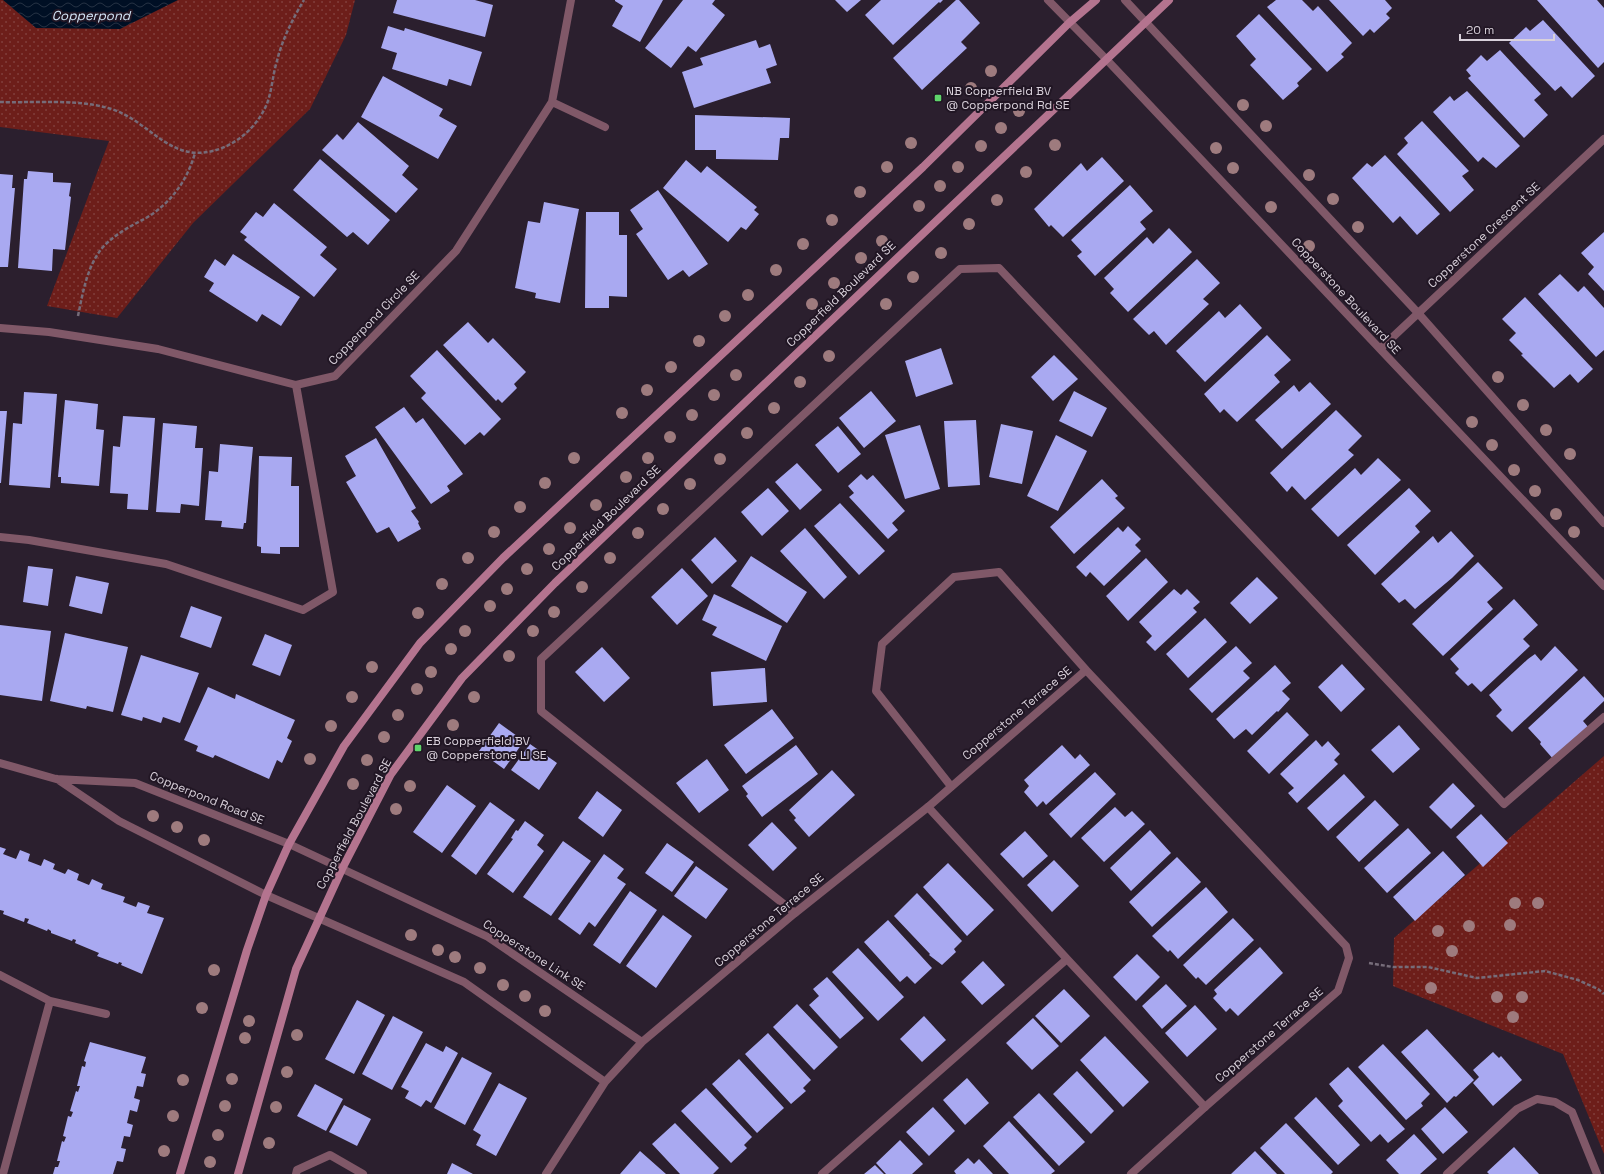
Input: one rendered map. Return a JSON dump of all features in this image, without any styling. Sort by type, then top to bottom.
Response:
[{"type":"street","name":"Copperpond Circle SE","points":[[0,328],[74,336],[158,350],[296,386],[335,376],[456,251],[552,102],[571,0]]},
{"type":"street","name":"Copperstone Boulevard SE","points":[[1048,0],[1106,59],[1604,586]]},
{"type":"street","points":[[180,1174],[247,950],[266,895],[289,844],[344,746],[420,643],[503,558],[924,167],[1069,23],[1096,0]]},
{"type":"street","points":[[1125,0],[1418,313],[1604,523]]},
{"type":"street","name":"Copperfield Boulevard SE","points":[[238,1174],[296,969],[319,918],[342,869],[391,774],[462,678],[560,578],[1169,0]]},
{"type":"street","points":[[552,102],[605,127]]},
{"type":"street","name":"Copperstone Crescent SE","points":[[1380,349],[1604,139]]},
{"type":"street","points":[[795,913],[541,711],[541,659],[960,269],[999,268],[1504,804],[1604,717]]},
{"type":"street","points":[[0,537],[29,540],[166,564],[303,610],[333,592],[296,386]]},
{"type":"street","points":[[950,786],[876,691],[882,644],[954,578],[999,572],[1086,670]]},
{"type":"street","name":"Copperstone Terrace SE","points":[[546,1174],[605,1082],[642,1042],[795,913],[928,807],[950,786],[1086,670],[1346,946],[1349,958],[1338,991],[1131,1174]]},
{"type":"street","name":"Copperpond Road SE","points":[[0,763],[56,779],[135,783],[289,844],[342,869]]},
{"type":"street","name":"Copperpond Road SE","points":[[56,779],[119,821],[266,895],[319,918]]},
{"type":"street","points":[[928,807],[1205,1107]]},
{"type":"street","name":"Copperstone Link SE","points":[[342,869],[488,936],[642,1042]]},
{"type":"street","points":[[319,918],[464,982],[605,1082]]},
{"type":"street","points":[[822,1174],[1067,959]]},
{"type":"street","points":[[0,975],[50,1001],[106,1014]]},
{"type":"street","points":[[3,1174],[50,1001]]},
{"type":"street","points":[[1447,1174],[1517,1109],[1537,1099],[1555,1102],[1572,1112],[1597,1174]]},
{"type":"street","points":[[296,1174],[297,1170],[330,1155],[363,1174]]},
{"type":"path","points":[[0,102],[87,104],[103,106],[123,114],[168,145],[195,154],[217,150],[230,145],[242,137],[258,120],[266,105],[281,47],[304,0]]},
{"type":"path","points":[[74,336],[91,266],[103,248],[118,234],[154,213],[170,200],[189,172],[195,154]]},
{"type":"path","points":[[1349,958],[1393,967],[1428,967],[1477,978],[1545,971],[1578,980],[1604,994]]},
{"type":"shaded area","points":[[0,0],[355,0],[346,35],[310,109],[193,223],[117,318],[47,306],[109,141],[0,127]]},
{"type":"shaded area","points":[[1604,756],[1604,1154],[1563,1054],[1393,986],[1394,938]]},
{"type":"water","name":"Copperpond","points":[[3,0],[178,0],[120,29],[36,28]]},
{"type":"building","points":[[397,0],[475,0],[493,5],[485,37],[393,13]]},
{"type":"building","points":[[615,0],[663,0],[640,42],[612,26],[623,6]]},
{"type":"building","points":[[683,0],[715,0],[712,4],[725,15],[696,52],[688,46],[671,68],[645,48]]},
{"type":"building","points":[[835,0],[861,0],[847,12]]},
{"type":"building","points":[[881,0],[943,0],[893,45],[865,15]]},
{"type":"building","points":[[956,0],[959,0],[980,23],[961,42],[967,48],[922,90],[893,58]]},
{"type":"building","points":[[1276,0],[1302,0],[1313,11],[1318,6],[1352,43],[1341,54],[1344,57],[1327,72],[1267,7]]},
{"type":"building","points":[[1329,0],[1385,0],[1392,8],[1386,14],[1390,18],[1374,33],[1370,29],[1363,36]]},
{"type":"building","points":[[1537,0],[1597,0],[1604,8],[1604,62],[1598,68]]},
{"type":"building","points":[[1259,14],[1312,69],[1297,83],[1299,86],[1283,100],[1250,65],[1256,59],[1236,36]]},
{"type":"building","points":[[1543,20],[1595,76],[1572,98],[1561,86],[1555,91],[1509,43],[1526,27],[1530,31]]},
{"type":"building","points":[[388,26],[404,31],[405,28],[482,52],[471,86],[449,79],[447,86],[392,69],[397,53],[381,48]]},
{"type":"building","points":[[756,40],[759,48],[770,44],[777,65],[766,69],[771,83],[694,108],[682,72],[703,65],[700,58]]},
{"type":"building","points":[[1500,50],[1541,94],[1534,100],[1548,115],[1524,138],[1468,78],[1471,76],[1466,70],[1481,55],[1487,61]]},
{"type":"building","points":[[383,76],[443,109],[439,116],[457,126],[438,159],[361,117]]},
{"type":"building","points":[[1467,91],[1520,146],[1496,168],[1483,157],[1478,162],[1433,112],[1450,96],[1454,101]]},
{"type":"building","points":[[695,115],[790,118],[789,138],[780,138],[778,160],[716,159],[716,150],[695,150]]},
{"type":"building","points":[[1422,121],[1469,171],[1462,176],[1474,190],[1450,212],[1397,154],[1408,143],[1404,138]]},
{"type":"building","points":[[358,122],[409,166],[402,175],[418,189],[396,213],[322,150],[337,134],[343,140]]},
{"type":"building","points":[[1385,155],[1440,214],[1417,235],[1400,216],[1393,223],[1352,178],[1367,163],[1372,167]]},
{"type":"building","points":[[1102,157],[1124,181],[1063,237],[1051,225],[1049,227],[1034,209],[1081,163],[1087,171]]},
{"type":"building","points":[[320,159],[390,220],[368,245],[353,232],[347,237],[293,190]]},
{"type":"building","points":[[686,160],[701,173],[707,166],[757,207],[754,210],[759,214],[746,230],[741,227],[728,242],[663,188]]},
{"type":"building","points":[[28,171],[53,173],[53,182],[71,183],[69,196],[71,197],[65,250],[53,249],[52,271],[18,268],[24,179],[27,179]]},
{"type":"building","points":[[0,174],[13,175],[12,188],[15,188],[8,267],[0,267]]},
{"type":"building","points":[[1130,185],[1153,211],[1140,222],[1146,229],[1095,276],[1077,256],[1082,252],[1071,240]]},
{"type":"building","points":[[658,190],[708,264],[689,277],[683,270],[668,280],[636,234],[643,229],[630,210]]},
{"type":"building","points":[[544,202],[579,209],[560,303],[535,298],[536,293],[515,288],[528,221],[540,223]]},
{"type":"building","points":[[274,203],[327,247],[320,255],[337,269],[314,297],[244,240],[247,237],[240,232],[256,212],[263,217]]},
{"type":"building","points":[[586,212],[619,212],[619,235],[627,235],[627,297],[609,296],[609,308],[585,308]]},
{"type":"building","points":[[1169,228],[1192,252],[1128,312],[1110,293],[1114,289],[1104,278],[1147,237],[1153,244]]},
{"type":"building","points":[[1604,232],[1604,291],[1588,274],[1594,267],[1581,253]]},
{"type":"building","points":[[233,254],[300,297],[281,326],[262,314],[257,322],[209,291],[214,283],[204,277],[215,259],[225,266]]},
{"type":"building","points":[[1197,259],[1220,283],[1203,299],[1209,304],[1166,345],[1154,331],[1149,335],[1133,319]]},
{"type":"building","points":[[1560,274],[1578,292],[1584,286],[1604,308],[1604,350],[1596,357],[1538,294]]},
{"type":"building","points":[[1525,297],[1593,369],[1578,383],[1570,374],[1554,388],[1521,355],[1523,354],[1509,340],[1516,333],[1502,319]]},
{"type":"building","points":[[1240,304],[1262,328],[1205,382],[1176,351],[1219,311],[1225,318]]},
{"type":"building","points":[[468,322],[488,343],[493,338],[526,372],[514,384],[517,388],[502,403],[498,399],[496,401],[443,345]]},
{"type":"building","points":[[1267,335],[1291,360],[1274,375],[1280,382],[1237,422],[1224,409],[1220,413],[1204,394]]},
{"type":"building","points":[[941,348],[953,384],[916,397],[905,361]]},
{"type":"building","points":[[437,350],[501,419],[484,436],[480,432],[465,445],[421,398],[426,393],[410,376]]},
{"type":"building","points":[[1054,355],[1078,379],[1053,401],[1031,377]]},
{"type":"building","points":[[1310,382],[1331,404],[1282,449],[1255,420],[1294,385],[1299,392]]},
{"type":"building","points":[[871,391],[896,421],[864,448],[839,418]]},
{"type":"building","points":[[1074,391],[1107,408],[1092,437],[1059,421]]},
{"type":"building","points":[[24,392],[57,394],[50,488],[9,485],[13,423],[22,424]]},
{"type":"building","points":[[65,400],[98,404],[96,429],[104,430],[99,486],[61,483],[61,477],[58,477]]},
{"type":"building","points":[[404,407],[416,423],[423,418],[463,474],[447,486],[450,491],[431,504],[375,427]]},
{"type":"building","points":[[1336,410],[1362,436],[1348,450],[1354,455],[1305,500],[1292,486],[1287,492],[1270,473]]},
{"type":"building","points":[[0,411],[7,411],[1,483],[0,483]]},
{"type":"building","points":[[123,416],[155,418],[148,510],[127,509],[128,494],[110,493],[113,446],[120,447]]},
{"type":"building","points":[[976,420],[980,485],[948,487],[944,421]]},
{"type":"building","points":[[163,423],[197,426],[195,448],[203,448],[199,506],[181,504],[180,513],[156,512]]},
{"type":"building","points":[[1001,424],[1033,431],[1022,484],[989,477]]},
{"type":"building","points":[[920,425],[940,489],[905,499],[885,435]]},
{"type":"building","points":[[838,426],[861,454],[838,473],[815,445]]},
{"type":"building","points":[[1056,435],[1087,451],[1058,511],[1027,496]]},
{"type":"building","points":[[376,438],[416,508],[411,511],[419,522],[418,523],[421,529],[398,542],[389,527],[377,533],[376,532],[346,482],[356,476],[345,456]]},
{"type":"building","points":[[220,444],[253,447],[246,523],[244,523],[243,529],[221,527],[222,521],[205,520],[209,471],[218,472]]},
{"type":"building","points":[[259,456],[292,457],[291,486],[299,486],[299,547],[280,547],[280,554],[261,553],[261,547],[257,546]]},
{"type":"building","points":[[1378,458],[1401,480],[1338,537],[1311,509],[1355,468],[1361,475]]},
{"type":"building","points":[[797,463],[822,490],[800,510],[775,482]]},
{"type":"building","points":[[861,474],[867,480],[873,475],[905,511],[892,523],[898,530],[888,539],[849,497],[854,493],[848,486]]},
{"type":"building","points":[[1102,479],[1118,496],[1115,498],[1125,508],[1074,554],[1050,527]]},
{"type":"building","points":[[768,488],[789,511],[762,536],[741,512]]},
{"type":"building","points":[[1409,488],[1431,511],[1415,526],[1420,532],[1375,575],[1347,545]]},
{"type":"building","points":[[840,503],[885,551],[859,575],[814,526]]},
{"type":"building","points":[[1128,526],[1141,539],[1135,545],[1141,551],[1104,586],[1090,572],[1086,577],[1076,567],[1118,527],[1123,532]]},
{"type":"building","points":[[805,528],[847,577],[824,599],[780,551]]},
{"type":"building","points":[[1451,531],[1474,556],[1452,578],[1415,609],[1405,599],[1399,603],[1381,584],[1433,536],[1438,543]]},
{"type":"building","points":[[715,537],[737,561],[712,584],[691,560]]},
{"type":"building","points":[[751,556],[807,592],[787,623],[731,586]]},
{"type":"building","points":[[1146,558],[1168,582],[1128,621],[1106,596]]},
{"type":"building","points":[[1478,562],[1503,588],[1487,602],[1493,609],[1443,656],[1412,624]]},
{"type":"building","points":[[28,566],[53,569],[48,606],[23,602]]},
{"type":"building","points":[[682,568],[708,596],[677,625],[651,597]]},
{"type":"building","points":[[76,576],[109,583],[102,614],[69,606]]},
{"type":"building","points":[[1257,577],[1278,598],[1250,624],[1230,603]]},
{"type":"building","points":[[1174,589],[1181,595],[1187,589],[1200,602],[1193,608],[1197,612],[1155,651],[1146,642],[1152,636],[1139,622]]},
{"type":"building","points":[[714,594],[782,626],[766,661],[712,635],[717,627],[702,620]]},
{"type":"building","points":[[1514,599],[1538,625],[1523,639],[1530,646],[1481,692],[1472,683],[1468,686],[1455,673],[1459,669],[1450,659]]},
{"type":"building","points":[[191,606],[222,617],[211,648],[180,637]]},
{"type":"building","points":[[1205,618],[1227,642],[1188,678],[1166,654]]},
{"type":"building","points":[[0,625],[51,631],[42,701],[0,695]]},
{"type":"building","points":[[65,633],[128,647],[113,712],[87,706],[86,709],[50,701]]},
{"type":"building","points":[[265,634],[292,645],[280,676],[252,665]]},
{"type":"building","points":[[1236,646],[1252,663],[1243,671],[1250,678],[1212,713],[1189,689]]},
{"type":"building","points":[[1555,646],[1578,670],[1512,732],[1496,716],[1502,710],[1489,695],[1528,659],[1535,654],[1541,661]]},
{"type":"building","points":[[602,647],[630,678],[604,702],[575,672]]},
{"type":"building","points":[[141,655],[199,673],[180,723],[163,717],[161,723],[143,717],[142,721],[121,715]]},
{"type":"building","points":[[1342,664],[1365,689],[1341,712],[1318,687]]},
{"type":"building","points":[[1275,665],[1291,683],[1282,691],[1290,699],[1252,735],[1246,729],[1234,739],[1216,719]]},
{"type":"building","points":[[765,668],[767,702],[713,706],[711,672]]},
{"type":"building","points":[[1584,676],[1604,698],[1604,701],[1583,721],[1589,728],[1554,760],[1540,744],[1541,742],[1528,728]]},
{"type":"building","points":[[208,687],[235,699],[236,694],[295,720],[287,738],[292,741],[282,763],[277,760],[269,779],[215,755],[213,758],[196,751],[198,746],[184,740]]},
{"type":"building","points":[[772,709],[794,738],[746,774],[724,745]]},
{"type":"building","points":[[1287,712],[1309,735],[1269,774],[1247,751]]},
{"type":"building","points":[[499,723],[524,741],[504,769],[479,751]]},
{"type":"building","points":[[1399,725],[1420,749],[1393,773],[1371,750]]},
{"type":"building","points":[[1316,740],[1322,747],[1328,741],[1340,754],[1334,760],[1338,764],[1297,803],[1288,793],[1294,788],[1280,774]]},
{"type":"building","points":[[530,744],[557,763],[539,790],[511,770]]},
{"type":"building","points":[[796,745],[818,774],[762,817],[746,796],[748,794],[742,786]]},
{"type":"building","points":[[1062,745],[1075,759],[1080,754],[1090,765],[1046,805],[1043,801],[1037,807],[1024,792],[1029,786],[1024,780]]},
{"type":"building","points":[[707,759],[729,790],[699,813],[676,783]]},
{"type":"building","points":[[832,770],[855,795],[809,837],[794,820],[796,818],[789,810]]},
{"type":"building","points":[[1095,772],[1116,794],[1071,838],[1049,814]]},
{"type":"building","points":[[1344,774],[1365,797],[1328,831],[1307,808]]},
{"type":"building","points":[[1453,783],[1475,806],[1451,829],[1429,807]]},
{"type":"building","points":[[447,785],[476,806],[442,853],[413,832]]},
{"type":"building","points":[[597,791],[622,810],[603,837],[578,818]]},
{"type":"building","points":[[1375,800],[1399,825],[1359,862],[1336,837]]},
{"type":"building","points":[[490,802],[515,820],[476,875],[451,856]]},
{"type":"building","points":[[1115,807],[1125,817],[1132,811],[1145,824],[1104,862],[1081,838]]},
{"type":"building","points":[[1481,814],[1508,843],[1483,867],[1456,837]]},
{"type":"building","points":[[525,821],[544,835],[537,845],[544,851],[513,893],[487,874],[513,839],[511,838],[516,830],[518,831]]},
{"type":"building","points":[[772,822],[797,848],[773,871],[748,845]]},
{"type":"building","points":[[1408,828],[1431,853],[1387,893],[1364,868]]},
{"type":"building","points":[[1150,830],[1171,853],[1131,891],[1110,868]]},
{"type":"building","points":[[1025,831],[1048,856],[1023,878],[1000,854]]},
{"type":"building","points":[[563,841],[591,861],[551,916],[523,897]]},
{"type":"building","points":[[667,843],[694,862],[672,892],[645,873]]},
{"type":"building","points":[[0,847],[6,849],[3,854],[16,859],[20,850],[30,854],[28,861],[41,866],[44,859],[55,864],[53,869],[65,874],[68,869],[79,874],[77,880],[89,885],[92,879],[103,884],[101,889],[125,897],[123,902],[136,907],[138,902],[150,906],[147,913],[164,918],[142,974],[121,965],[122,963],[119,962],[118,964],[97,956],[99,953],[75,943],[76,940],[73,939],[72,941],[51,933],[48,929],[47,931],[27,923],[29,919],[25,918],[24,922],[3,914],[4,911],[0,910]]},
{"type":"building","points":[[1443,851],[1465,875],[1415,921],[1393,897]]},
{"type":"building","points":[[604,854],[624,869],[617,878],[626,884],[595,927],[589,922],[580,935],[558,919]]},
{"type":"building","points":[[1177,857],[1201,882],[1152,927],[1129,902]]},
{"type":"building","points":[[1054,860],[1079,886],[1052,912],[1027,885]]},
{"type":"building","points":[[948,863],[994,910],[967,936],[923,887]]},
{"type":"building","points":[[696,866],[728,889],[706,919],[674,896]]},
{"type":"building","points":[[1206,887],[1228,912],[1178,959],[1170,950],[1168,952],[1152,936]]},
{"type":"building","points":[[630,891],[657,910],[620,964],[593,945]]},
{"type":"building","points":[[917,893],[962,941],[954,949],[956,952],[942,965],[929,955],[930,954],[894,916]]},
{"type":"building","points":[[663,915],[692,936],[656,988],[626,966]]},
{"type":"building","points":[[1233,918],[1254,940],[1206,985],[1198,977],[1196,979],[1183,965]]},
{"type":"building","points":[[888,920],[932,968],[915,984],[907,976],[900,982],[864,942]]},
{"type":"building","points":[[1260,947],[1283,973],[1238,1016],[1230,1008],[1226,1012],[1213,998],[1217,994],[1214,990]]},
{"type":"building","points":[[858,948],[904,997],[878,1021],[832,972]]},
{"type":"building","points":[[1137,954],[1160,977],[1136,1001],[1113,977]]},
{"type":"building","points":[[983,961],[1005,985],[982,1005],[961,982]]},
{"type":"building","points":[[827,977],[864,1018],[840,1039],[809,1005],[819,996],[813,989]]},
{"type":"building","points":[[1166,984],[1187,1006],[1162,1029],[1142,1006]]},
{"type":"building","points":[[1064,989],[1090,1016],[1061,1043],[1035,1016]]},
{"type":"building","points":[[357,1000],[385,1015],[354,1074],[325,1059]]},
{"type":"building","points":[[797,1004],[838,1047],[814,1070],[773,1027]]},
{"type":"building","points":[[1195,1005],[1217,1029],[1187,1057],[1165,1033]]},
{"type":"building","points":[[393,1016],[423,1032],[392,1090],[362,1074]]},
{"type":"building","points":[[924,1016],[946,1040],[922,1062],[900,1039]]},
{"type":"building","points":[[1033,1018],[1059,1046],[1032,1070],[1006,1043]]},
{"type":"building","points":[[1427,1029],[1474,1080],[1456,1097],[1454,1096],[1447,1103],[1401,1052]]},
{"type":"building","points":[[768,1033],[811,1080],[803,1088],[806,1091],[791,1104],[745,1054]]},
{"type":"building","points":[[1105,1036],[1149,1082],[1123,1107],[1080,1060]]},
{"type":"building","points":[[90,1042],[146,1057],[141,1073],[146,1074],[143,1087],[137,1086],[134,1098],[140,1100],[137,1112],[130,1110],[127,1123],[133,1125],[130,1137],[124,1136],[121,1148],[126,1149],[123,1162],[117,1161],[113,1174],[53,1174],[55,1167],[58,1167],[60,1161],[57,1161],[62,1141],[64,1142],[66,1137],[63,1136],[68,1116],[71,1117],[73,1112],[70,1111],[76,1091],[78,1092],[80,1086],[77,1086],[82,1066],[85,1067],[86,1062],[84,1061]]},
{"type":"building","points":[[426,1043],[443,1052],[446,1046],[458,1053],[431,1103],[426,1100],[421,1107],[405,1098],[409,1091],[401,1087]]},
{"type":"building","points":[[1383,1044],[1430,1094],[1421,1103],[1423,1106],[1406,1120],[1358,1067]]},
{"type":"building","points":[[1493,1052],[1499,1058],[1501,1056],[1522,1080],[1493,1106],[1473,1083],[1479,1077],[1473,1070]]},
{"type":"building","points":[[462,1057],[492,1073],[465,1125],[434,1108]]},
{"type":"building","points":[[739,1059],[784,1108],[757,1133],[712,1084]]},
{"type":"building","points":[[1348,1067],[1405,1129],[1388,1143],[1380,1134],[1371,1142],[1338,1106],[1343,1101],[1329,1084]]},
{"type":"building","points":[[1077,1071],[1114,1111],[1091,1134],[1053,1094]]},
{"type":"building","points":[[967,1078],[989,1103],[965,1125],[943,1100]]},
{"type":"building","points":[[499,1083],[527,1098],[496,1156],[476,1145],[481,1135],[473,1130]]},
{"type":"building","points":[[315,1084],[343,1099],[326,1131],[297,1116]]},
{"type":"building","points":[[706,1088],[752,1137],[744,1145],[747,1148],[731,1163],[681,1111]]},
{"type":"building","points":[[1039,1093],[1085,1142],[1059,1166],[1013,1117]]},
{"type":"building","points":[[1316,1097],[1360,1145],[1338,1165],[1294,1118]]},
{"type":"building","points":[[344,1105],[371,1119],[357,1146],[329,1132]]},
{"type":"building","points":[[933,1107],[955,1131],[929,1156],[906,1132]]},
{"type":"building","points":[[1445,1107],[1468,1132],[1443,1154],[1421,1129]]},
{"type":"building","points":[[1009,1121],[1055,1171],[1051,1174],[1009,1174],[983,1146]]},
{"type":"building","points":[[675,1123],[719,1168],[713,1174],[680,1174],[652,1144]]},
{"type":"building","points":[[1286,1123],[1333,1172],[1331,1174],[1285,1174],[1260,1148]]},
{"type":"building","points":[[1414,1134],[1437,1159],[1420,1174],[1399,1174],[1386,1160]]},
{"type":"building","points":[[900,1140],[923,1164],[912,1174],[886,1174],[876,1163]]},
{"type":"building","points":[[1514,1147],[1539,1174],[1489,1174],[1487,1172]]},
{"type":"building","points":[[640,1151],[666,1174],[620,1174]]},
{"type":"building","points":[[1255,1151],[1277,1174],[1231,1174]]},
{"type":"building","points":[[968,1158],[974,1164],[979,1159],[993,1174],[956,1174],[954,1171]]},
{"type":"building","points":[[452,1163],[473,1174],[447,1174]]},
{"type":"building","points":[[875,1165],[884,1174],[864,1174]]},
{"type":"place","name":"NB Copperfield BV @ Copperpond Rd SE","points":[[938,98]]},
{"type":"place","name":"EB Copperfield BV @ Copperstone LI SE","points":[[418,748]]}]
